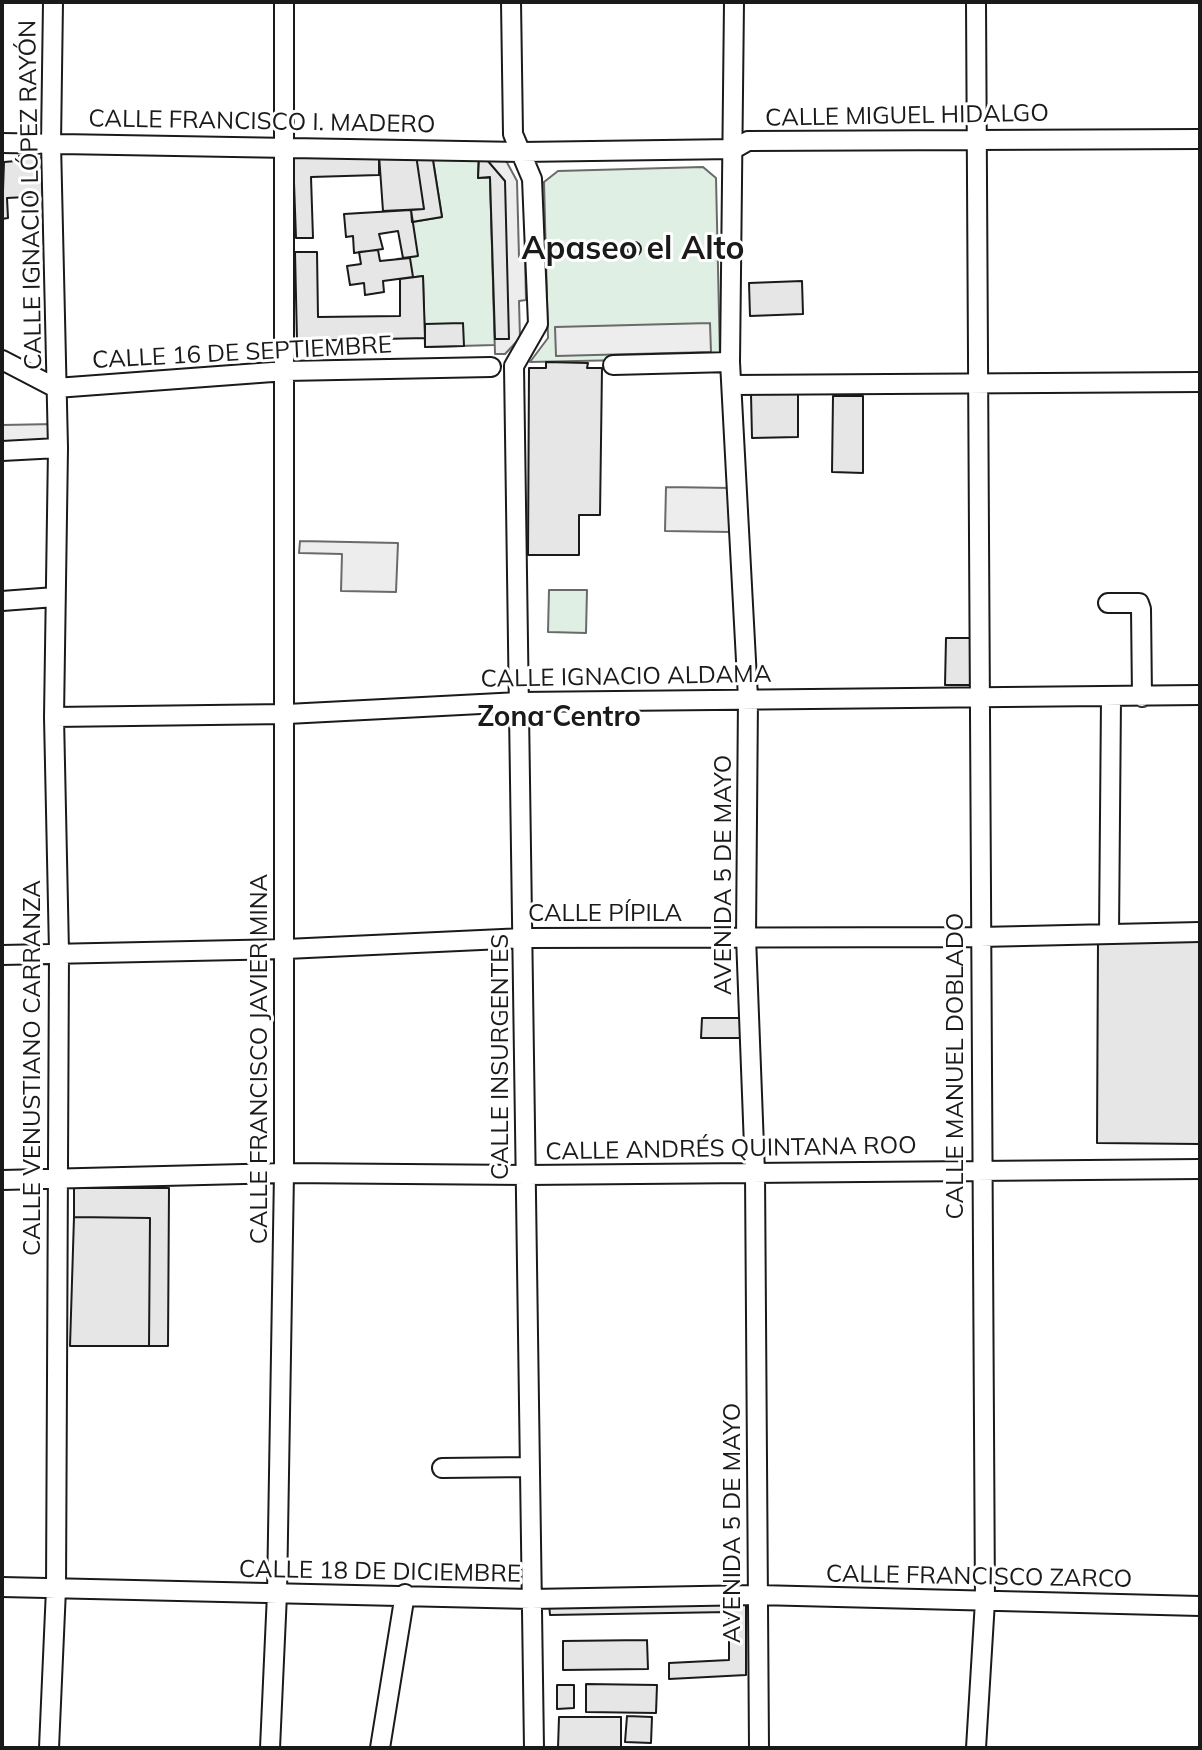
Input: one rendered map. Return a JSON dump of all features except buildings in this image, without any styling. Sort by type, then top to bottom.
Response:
[{"type":"street","name":"CALLE IGNACIO LÓPEZ RAYÓN","points":[[53,2],[51,143],[56,388]]},
{"type":"street","name":"CALLE FRANCISCO JAVIER MINA","points":[[270,1748],[277,1594],[286,949],[284,2]]},
{"type":"street","points":[[503,366],[538,324],[532,179],[513,134],[511,2]]},
{"type":"street","name":"AVENIDA 5 DE MAYO","points":[[734,2],[730,362],[748,698],[746,937],[755,1173],[759,1748]]},
{"type":"street","name":"CALLE MANUEL DOBLADO","points":[[976,2],[980,1169],[985,1601],[976,1748]]},
{"type":"street","name":"CALLE MIGUEL HIDALGO","points":[[521,152],[734,149],[748,141],[1200,139]]},
{"type":"street","name":"CALLE FRANCISCO I. MADERO","points":[[2,143],[283,145],[521,152]]},
{"type":"street","points":[[2,360],[56,388]]},
{"type":"street","points":[[613,365],[730,362]]},
{"type":"street","name":"CALLE 16 DE SEPTIEMBRE","points":[[56,388],[286,371],[503,366]]},
{"type":"street","name":"CALLE INSURGENTES","points":[[503,366],[519,702],[534,1748]]},
{"type":"street","points":[[733,385],[1200,382]]},
{"type":"street","name":"CALLE VENUSTIANO CARRANZA","points":[[49,1748],[56,1589],[59,952],[54,717],[56,388]]},
{"type":"street","points":[[2,451],[58,448]]},
{"type":"street","points":[[2,601],[55,597]]},
{"type":"street","points":[[1108,603],[1139,603],[1142,697]]},
{"type":"street","name":"CALLE IGNACIO ALDAMA","points":[[54,717],[287,714],[519,702],[1200,695]]},
{"type":"street","points":[[1109,934],[1111,698]]},
{"type":"street","name":"CALLE PÍPILA","points":[[2,955],[286,949],[524,938],[980,937],[1200,932]]},
{"type":"street","name":"CALLE ANDRÉS QUINTANA ROO","points":[[2,1180],[284,1173],[526,1175],[1200,1169]]},
{"type":"street","points":[[442,1468],[529,1467]]},
{"type":"street","name":"CALLE 18 DE DICIEMBRE","points":[[2,1587],[531,1599],[757,1595]]},
{"type":"street","points":[[380,1748],[405,1594]]},
{"type":"street","name":"CALLE FRANCISCO ZARCO","points":[[757,1595],[1200,1606]]},
{"type":"green space","points":[[479,152],[478,178],[490,177],[495,345],[425,347],[423,276],[400,279],[397,259],[417,256],[412,222],[442,217],[432,154]]},
{"type":"green space","points":[[703,167],[716,178],[720,358],[530,362],[548,338],[544,182],[558,171]]},
{"type":"green space","points":[[549,590],[587,590],[586,633],[548,632]]},
{"type":"shaded area","points":[[479,152],[504,157],[517,181],[519,257],[525,258],[526,300],[519,301],[520,338],[505,354],[495,354],[490,178],[478,178]]},
{"type":"shaded area","points":[[710,323],[711,352],[556,356],[555,327]]},
{"type":"shaded area","points":[[55,424],[55,443],[2,444],[2,425]]},
{"type":"shaded area","points":[[666,487],[732,488],[731,532],[665,531]]},
{"type":"shaded area","points":[[300,541],[398,543],[396,592],[341,591],[342,554],[299,553]]},
{"type":"district","name":"Apaseo el Alto","points":[[633,249]]},
{"type":"district","name":"Zona Centro","points":[[559,718]]}]
